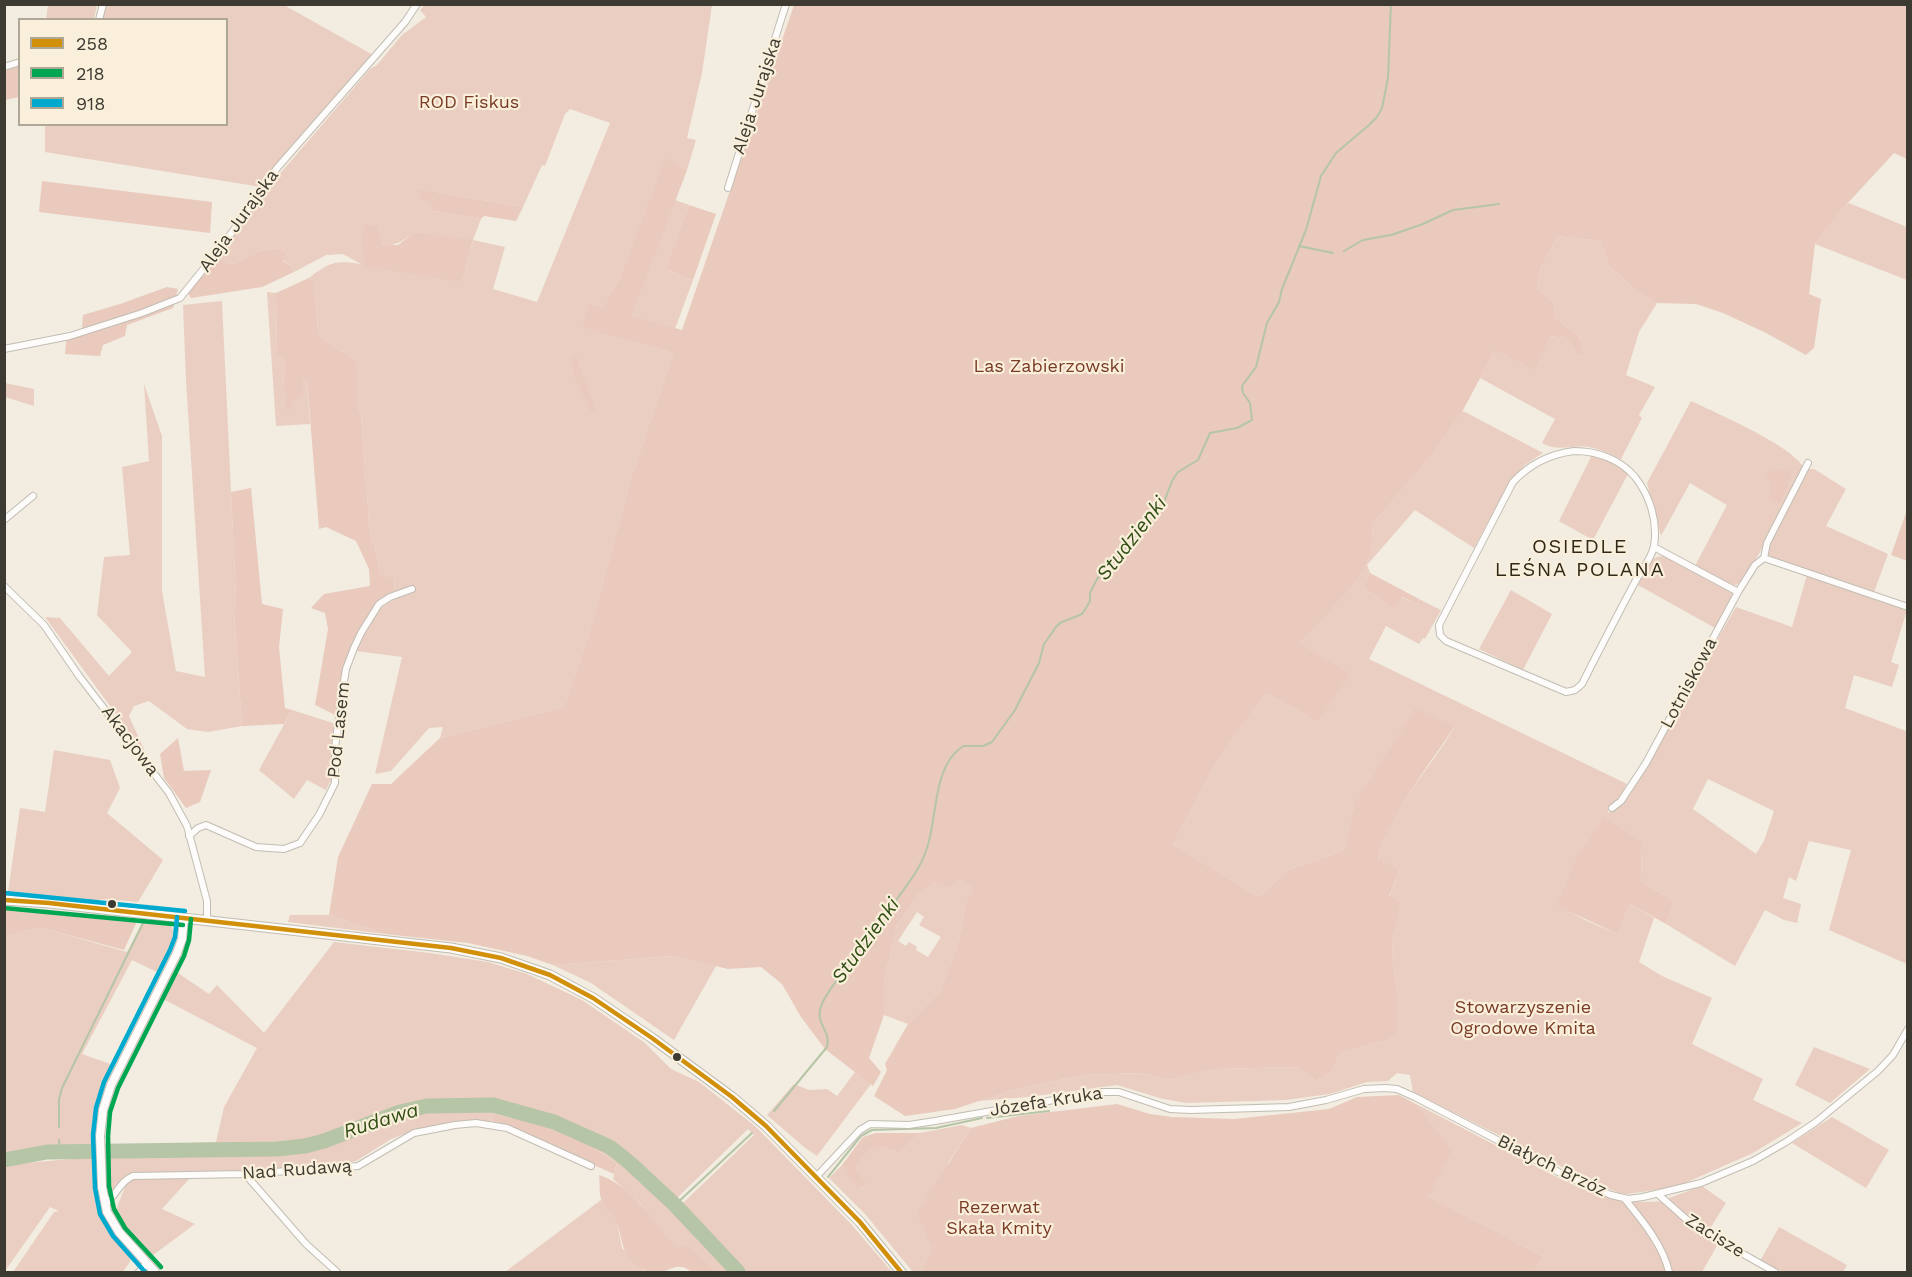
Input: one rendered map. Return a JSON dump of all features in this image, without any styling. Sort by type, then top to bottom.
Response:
[{"type":"main road","points":[[4,900],[207,920],[467,951],[501,958],[540,971],[598,1001],[722,1089],[757,1118],[869,1233],[902,1272]]},
{"type":"street","name":"Aleja Jurajska","points":[[4,350],[70,336],[180,298],[223,245],[277,168],[405,22],[417,4]]},
{"type":"street","name":"Aleja Jurajska","points":[[728,188],[786,4]]},
{"type":"street","points":[[1574,451],[1591,452],[1610,458],[1630,472],[1640,484],[1650,503],[1653,515],[1654,547],[1582,684],[1575,690],[1566,692],[1559,690],[1446,641],[1440,635],[1440,618],[1508,490],[1528,468],[1546,457],[1574,451]]},
{"type":"street","name":"Lotniskowa","points":[[1612,808],[1621,801],[1646,763],[1738,592],[1755,565],[1764,558],[1767,543],[1808,463]]},
{"type":"street","points":[[4,520],[33,496]]},
{"type":"street","points":[[1654,547],[1738,592]]},
{"type":"street","points":[[1764,558],[1908,607]]},
{"type":"street","name":"Pod Lasem","points":[[189,836],[198,828],[206,825],[256,847],[284,849],[300,843],[319,815],[335,783],[342,694],[346,669],[354,648],[379,604],[390,597],[412,589]]},
{"type":"street","name":"Akacjowa","points":[[6,590],[44,625],[79,676],[163,784],[180,811],[188,826],[207,901],[207,920]]},
{"type":"street","points":[[155,1272],[119,1232],[107,1212],[101,1168],[100,1136],[103,1110],[111,1085],[177,953],[182,939],[184,918]]},
{"type":"street","name":"Białych Brzóz","points":[[1401,1091],[1570,1178],[1623,1198],[1659,1195],[1711,1180],[1753,1161],[1816,1122],[1878,1071],[1897,1050],[1908,1029]]},
{"type":"street","name":"Józefa Kruka","points":[[816,1177],[853,1137],[870,1124],[909,1125],[1099,1092],[1119,1092],[1170,1109],[1191,1110],[1289,1107],[1326,1100],[1364,1089],[1385,1088],[1401,1091]]},
{"type":"street","name":"Nad Rudawą","points":[[105,1204],[123,1182],[133,1176],[245,1174],[358,1167],[414,1133],[476,1123],[507,1128],[591,1166]]},
{"type":"street","points":[[245,1174],[306,1245],[337,1272]]},
{"type":"street","name":"Zacisze","points":[[1659,1195],[1706,1233],[1775,1272]]},
{"type":"street","points":[[1623,1198],[1639,1216],[1661,1251],[1669,1272]]},
{"type":"street","points":[[139,1272],[146,1264]]},
{"type":"green space","points":[[48,4],[97,5],[94,18],[46,18]]},
{"type":"green space","points":[[105,5],[284,5],[373,55],[281,158],[261,187],[45,152],[45,126],[228,126],[228,18],[101,18]]},
{"type":"green space","name":"ROD Fiskus","points":[[425,5],[712,5],[702,73],[687,138],[696,140],[687,170],[665,160],[620,277],[603,307],[589,303],[584,328],[673,353],[630,481],[592,623],[564,707],[440,738],[443,727],[429,728],[391,771],[375,774],[402,657],[356,651],[376,614],[396,599],[394,578],[380,576],[375,547],[370,534],[361,415],[357,406],[357,361],[321,338],[318,330],[314,284],[309,278],[322,268],[339,262],[361,264],[343,254],[326,255],[294,272],[283,260],[287,255],[281,248],[260,251],[231,265],[218,257],[260,197],[370,69],[377,65],[402,35],[426,17],[420,10]],"holes":[[[570,109],[610,123],[537,302],[493,289],[505,247],[473,240],[481,219],[432,211],[430,202],[419,189],[523,207],[542,165],[545,166],[565,114]],[[415,232],[473,241],[462,282],[362,240],[390,245],[396,244]]]},
{"type":"green space","name":"Las Zabierzowski","points":[[794,5],[1907,5],[1907,159],[1894,153],[1846,205],[1815,244],[1809,294],[1821,299],[1814,348],[1806,355],[1723,313],[1696,304],[1657,303],[1638,292],[1610,267],[1600,241],[1558,236],[1541,267],[1537,288],[1554,303],[1555,317],[1579,337],[1584,349],[1579,357],[1566,338],[1550,336],[1535,369],[1495,350],[1461,414],[1434,453],[1372,525],[1373,543],[1363,570],[1300,644],[1350,674],[1318,722],[1266,693],[1216,763],[1173,844],[1259,897],[1288,870],[1345,850],[1353,807],[1415,709],[1455,726],[1400,808],[1383,842],[1378,859],[1400,870],[1389,896],[1400,903],[1392,952],[1397,990],[1397,1034],[1383,1041],[1340,1053],[1331,1072],[1316,1081],[1297,1067],[1214,1069],[1169,1080],[1142,1073],[1083,1075],[1012,1090],[955,1109],[905,1116],[874,1096],[887,1070],[885,1064],[908,1024],[941,990],[959,940],[964,908],[974,888],[959,879],[950,887],[935,882],[919,894],[897,925],[884,982],[884,1015],[869,1058],[881,1072],[873,1086],[825,1049],[801,1017],[782,984],[761,967],[728,969],[673,956],[553,965],[527,956],[468,943],[385,934],[329,915],[338,857],[372,784],[391,784],[440,738],[564,707],[592,623],[630,481],[673,353],[583,328],[589,303],[603,307],[620,277],[665,159],[687,170],[632,316],[682,330]]},
{"type":"green space","points":[[18,65],[18,97],[5,100],[5,71]]},
{"type":"green space","points":[[42,181],[212,202],[210,233],[39,212]]},
{"type":"green space","points":[[419,189],[523,207],[516,221],[484,216],[481,219],[432,211],[430,202],[420,198]]},
{"type":"green space","points":[[675,200],[689,205],[665,269],[693,280],[675,329],[632,316]]},
{"type":"green space","points":[[1849,203],[1907,227],[1907,280],[1815,244]]},
{"type":"green space","points":[[689,205],[716,214],[693,280],[665,269]]},
{"type":"green space","points":[[364,224],[377,227],[382,245],[398,245],[415,232],[473,240],[462,282],[364,266],[362,240]]},
{"type":"green space","points":[[1558,236],[1600,241],[1610,267],[1638,292],[1657,303],[1639,332],[1626,375],[1655,387],[1639,415],[1642,418],[1621,459],[1593,448],[1559,448],[1542,443],[1555,419],[1480,378],[1495,350],[1550,336],[1566,338],[1579,357],[1584,349],[1579,337],[1555,317],[1554,303],[1537,288],[1541,267]]},
{"type":"green space","points":[[281,248],[287,255],[283,261],[294,272],[262,287],[191,298],[188,293],[218,257],[231,265],[260,251]]},
{"type":"green space","points":[[309,278],[314,283],[318,330],[321,338],[357,361],[357,406],[361,415],[370,534],[380,575],[394,578],[395,593],[377,602],[349,655],[337,716],[315,705],[328,629],[325,613],[311,608],[324,594],[370,586],[369,569],[356,541],[326,527],[319,529],[307,380],[302,381],[303,395],[293,401],[288,410],[285,407],[287,394],[283,389],[285,362],[277,355],[276,293]]},
{"type":"green space","points":[[167,287],[178,289],[173,308],[127,325],[125,336],[103,345],[100,356],[65,354],[67,334],[82,329],[83,315]]},
{"type":"green space","points":[[267,292],[276,293],[277,355],[285,362],[283,389],[293,401],[302,395],[302,381],[307,380],[310,424],[276,426]]},
{"type":"green space","points":[[222,301],[236,598],[234,612],[242,726],[208,732],[187,729],[149,701],[134,706],[129,716],[148,758],[45,617],[60,618],[109,676],[132,652],[97,615],[104,557],[130,555],[122,467],[149,461],[144,384],[162,436],[162,591],[176,671],[205,677],[183,305]]},
{"type":"green space","points":[[570,357],[576,357],[596,410],[591,412],[574,375]]},
{"type":"green space","points":[[5,383],[34,389],[34,406],[5,397]]},
{"type":"green space","points":[[1691,401],[1767,439],[1794,456],[1802,465],[1801,472],[1762,549],[1745,576],[1735,585],[1695,566],[1727,505],[1690,483],[1661,536],[1647,483]]},
{"type":"green space","name":"Stowarzyszenie Ogrodowe Kmita","points":[[1463,411],[1543,453],[1525,465],[1510,481],[1474,548],[1415,510],[1367,565],[1370,573],[1363,587],[1393,609],[1401,597],[1417,604],[1419,599],[1441,610],[1425,639],[1423,638],[1419,644],[1386,626],[1369,659],[1627,784],[1617,801],[1609,805],[1608,813],[1616,809],[1629,794],[1736,607],[1792,627],[1807,575],[1907,610],[1891,662],[1899,665],[1892,687],[1854,675],[1845,708],[1906,731],[1907,727],[1907,964],[1829,930],[1851,850],[1809,841],[1796,881],[1789,877],[1783,898],[1801,904],[1797,923],[1784,920],[1765,910],[1735,966],[1666,924],[1674,901],[1641,881],[1642,843],[1557,905],[1618,934],[1630,904],[1654,918],[1639,962],[1662,976],[1712,998],[1692,1044],[1763,1079],[1753,1100],[1802,1123],[1753,1153],[1676,1187],[1627,1194],[1619,1193],[1582,1177],[1413,1092],[1410,1075],[1397,1073],[1388,1081],[1367,1082],[1330,1094],[1286,1100],[1187,1103],[1163,1099],[1117,1085],[978,1101],[1012,1090],[1083,1075],[1142,1073],[1169,1080],[1214,1069],[1297,1067],[1316,1081],[1331,1072],[1340,1053],[1383,1041],[1397,990],[1392,952],[1394,931],[1389,897],[1400,870],[1378,860],[1391,824],[1411,790],[1455,726],[1353,807],[1345,850],[1288,870],[1259,897],[1173,844],[1216,763],[1266,693],[1318,722],[1300,644],[1363,570],[1373,543],[1372,525],[1434,453]],"holes":[[[1708,779],[1774,811],[1764,841],[1756,854],[1693,809]]]},
{"type":"green space","points":[[1592,455],[1612,462],[1628,474],[1593,540],[1559,521]]},
{"type":"green space","points":[[1772,469],[1790,471],[1791,475],[1780,503],[1770,499],[1770,479],[1765,475]]},
{"type":"green space","points":[[1807,469],[1814,469],[1846,489],[1826,526],[1888,554],[1874,592],[1769,556],[1768,543]]},
{"type":"green space","points":[[251,488],[262,604],[283,609],[279,647],[285,708],[292,710],[284,724],[242,726],[234,612],[236,598],[231,492]]},
{"type":"green space","points":[[1908,510],[1907,561],[1891,555]]},
{"type":"green space","points":[[1663,556],[1732,593],[1733,596],[1715,628],[1638,585],[1650,562]]},
{"type":"green space","points":[[1370,573],[1419,599],[1417,604],[1402,597],[1393,609],[1363,587]]},
{"type":"green space","points":[[1511,590],[1552,614],[1523,670],[1479,649]]},
{"type":"green space","points":[[292,710],[336,724],[331,756],[331,780],[326,790],[307,780],[294,799],[259,770]]},
{"type":"green space","points":[[178,738],[184,771],[211,770],[200,802],[186,808],[164,778],[160,754]]},
{"type":"green space","points":[[54,750],[110,760],[120,788],[107,813],[163,860],[138,902],[105,899],[89,901],[8,892],[20,808],[45,812]]},
{"type":"green space","points":[[1604,818],[1642,842],[1641,881],[1674,901],[1666,924],[1630,904],[1618,934],[1557,906],[1578,856]]},
{"type":"green space","points":[[959,879],[975,888],[964,908],[959,940],[941,990],[908,1024],[884,1015],[884,982],[897,925],[919,894],[935,882]],"holes":[[[917,912],[924,917],[919,925],[941,937],[928,957],[916,950],[917,947],[909,942],[906,946],[898,941]]]},
{"type":"green space","points":[[5,909],[137,921],[124,950],[42,928],[5,935]]},
{"type":"green space","points":[[290,915],[329,915],[385,934],[288,922]]},
{"type":"green space","points":[[143,921],[170,925],[174,937],[173,943],[159,973],[132,960],[82,1054],[113,1065],[94,1115],[91,1148],[5,1157],[4,935],[42,928],[127,952]]},
{"type":"green space","points":[[334,942],[488,962],[527,974],[582,1000],[645,1043],[671,1069],[699,1082],[755,1126],[851,1224],[892,1272],[717,1272],[690,1245],[676,1248],[639,1202],[613,1179],[617,1163],[575,1136],[493,1114],[492,1121],[465,1121],[416,1130],[391,1139],[356,1161],[284,1170],[135,1173],[125,1177],[112,1192],[108,1190],[105,1186],[107,1146],[216,1142],[224,1107],[257,1048],[161,998],[175,971],[209,994],[217,985],[264,1033]],"holes":[[[748,1129],[754,1135],[682,1204],[676,1199]]]},
{"type":"green space","points":[[673,956],[716,966],[674,1040],[591,983],[553,965]]},
{"type":"green space","points":[[1814,1047],[1870,1069],[1830,1103],[1795,1085]]},
{"type":"green space","points":[[855,1072],[871,1084],[817,1156],[767,1115],[794,1084],[809,1090],[827,1089],[837,1096]]},
{"type":"green space","name":"Rezerwat Skała Kmity","points":[[1399,1095],[1414,1103],[1452,1150],[1428,1196],[1543,1256],[1534,1272],[921,1272],[932,1247],[917,1213],[971,1128],[1018,1116],[1117,1104],[1150,1114],[1172,1117],[1234,1119],[1329,1109],[1357,1097]]},
{"type":"green space","points":[[1414,1103],[1585,1190],[1623,1200],[1663,1201],[1718,1244],[1702,1272],[1534,1272],[1543,1256],[1428,1196]]},
{"type":"green space","points":[[493,1114],[575,1136],[617,1163],[614,1174],[492,1121]]},
{"type":"green space","points":[[1832,1117],[1889,1150],[1866,1188],[1792,1143]]},
{"type":"green space","points":[[962,1125],[971,1128],[948,1163],[932,1247],[921,1272],[913,1272],[865,1214],[829,1178],[842,1165],[860,1189],[868,1184],[855,1167],[869,1148],[881,1147],[900,1153],[920,1133]]},
{"type":"green space","points":[[876,1133],[920,1133],[900,1153],[881,1147],[869,1149],[855,1167],[868,1184],[859,1189],[842,1165],[863,1137]]},
{"type":"green space","points":[[92,1157],[100,1214],[131,1260],[123,1272],[13,1272],[54,1212],[59,1211],[50,1207],[5,1271],[5,1165]]},
{"type":"green space","points":[[599,1175],[622,1187],[632,1196],[676,1247],[690,1245],[717,1272],[692,1272],[678,1267],[661,1273],[646,1272],[631,1261],[623,1244],[616,1219],[601,1199]]},
{"type":"green space","points":[[191,1177],[162,1209],[195,1224],[149,1258],[120,1222],[116,1211],[127,1183],[137,1178]]},
{"type":"green space","points":[[1702,1186],[1726,1203],[1709,1230],[1673,1205],[1669,1198]]},
{"type":"green space","points":[[601,1200],[612,1211],[617,1222],[622,1248],[646,1272],[505,1272]]},
{"type":"green space","points":[[1779,1227],[1847,1265],[1843,1272],[1783,1272],[1760,1261]]},
{"type":"waterway","name":"Studzienki","points":[[774,1111],[827,1047],[827,1036],[820,1017],[822,1004],[826,997],[910,881],[921,862],[927,848],[941,779],[953,755],[963,746],[983,746],[992,742],[1015,710],[1039,663],[1044,644],[1060,623],[1082,614],[1090,601],[1090,593],[1097,579],[1163,505],[1178,472],[1198,460],[1210,433],[1237,428],[1252,420],[1250,403],[1243,393],[1242,386],[1256,367],[1267,323],[1279,302],[1306,230],[1321,176],[1336,153],[1369,125],[1382,108],[1388,78],[1391,4]]},
{"type":"waterway","points":[[1344,251],[1363,240],[1391,235],[1453,210],[1499,204]]},
{"type":"waterway","points":[[1299,246],[1333,253]]},
{"type":"waterway","points":[[59,1127],[59,1099],[62,1088],[144,921]]},
{"type":"waterway","name":"Rudawa","points":[[4,1160],[47,1152],[277,1149],[305,1146],[400,1112],[427,1106],[493,1105],[554,1122],[610,1147],[675,1205],[738,1272]]},
{"type":"waterway","points":[[987,1118],[1049,1111]]},
{"type":"waterway","points":[[828,1177],[861,1136],[872,1130],[936,1128],[982,1118]]},
{"type":"waterway","name":"Studzienki","points":[[675,1205],[752,1133]]},
{"type":"waterway","points":[[59,1140],[60,1152]]},
{"type":"transit line","name":"918","points":[[5,893],[185,911]]},
{"type":"transit line","name":"258","points":[[4,900],[49,903],[451,948],[501,958],[550,975],[593,998],[732,1097],[766,1126],[860,1222],[901,1272]]},
{"type":"transit line","name":"218","points":[[4,908],[183,925]]},
{"type":"transit line","name":"918","points":[[145,1272],[113,1236],[100,1214],[95,1188],[93,1135],[96,1108],[104,1082],[170,950],[175,937],[177,917]]},
{"type":"transit line","name":"218","points":[[161,1267],[125,1228],[114,1209],[109,1186],[110,1112],[118,1088],[184,956],[189,940],[191,919]]},
{"type":"district","name":"OSIEDLE LEŚNA POLANA","points":[[1580,558]]}]
